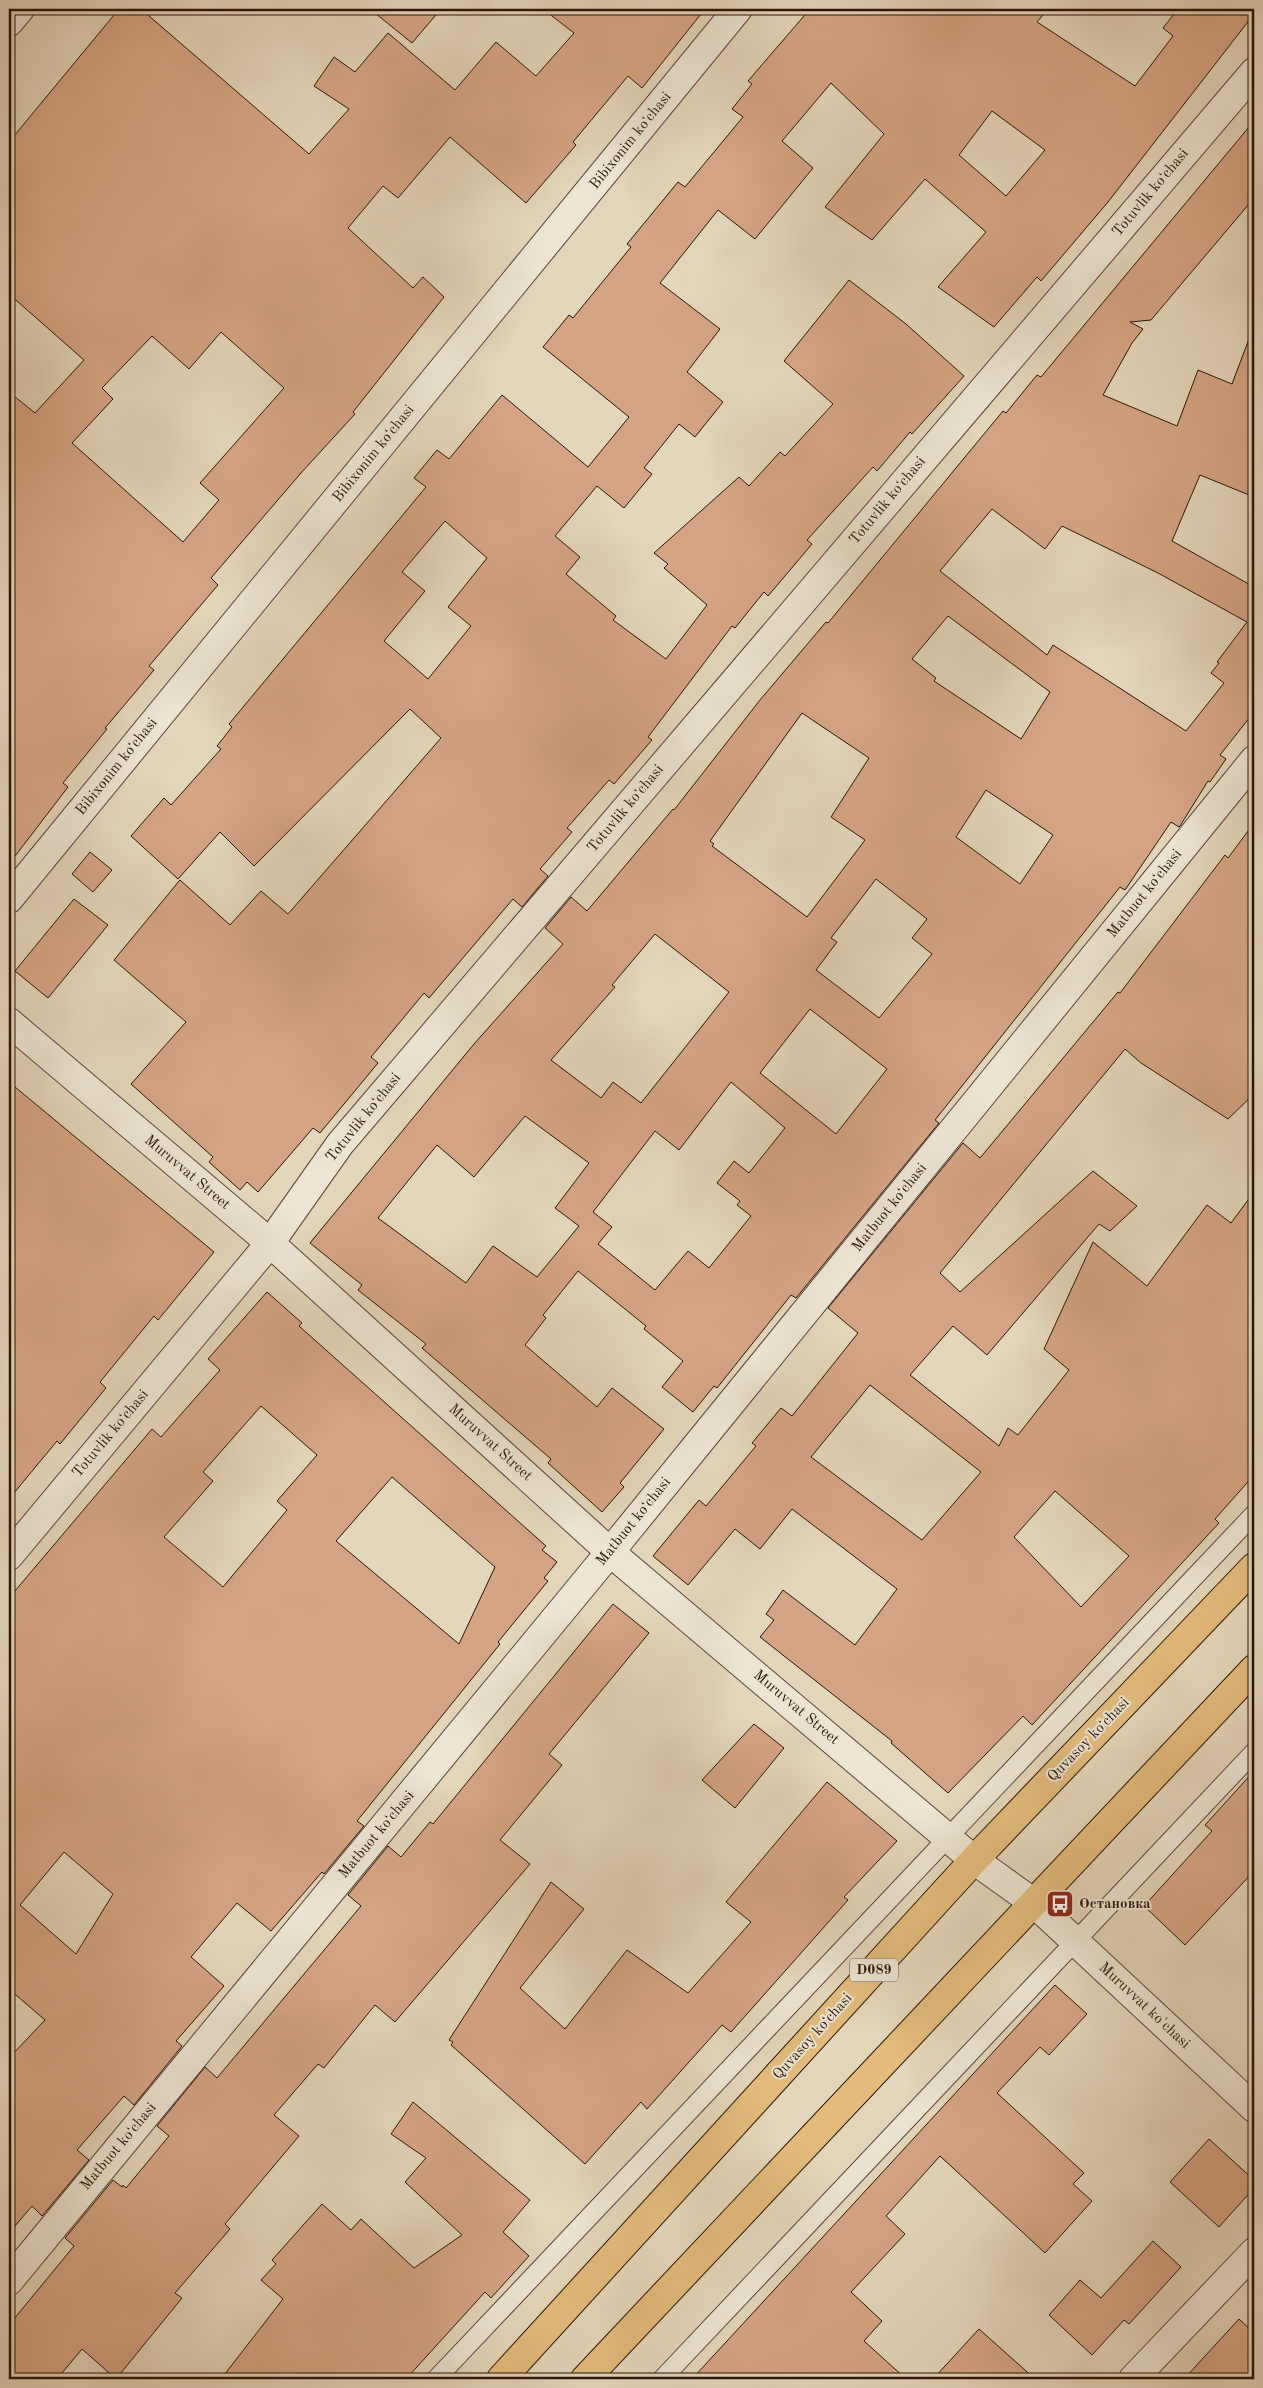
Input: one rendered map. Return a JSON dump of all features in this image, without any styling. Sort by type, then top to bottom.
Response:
[{"type":"main road","name":"Quvasoy koʻchasi","points":[[501,2379],[974,1860],[1254,1568]]},
{"type":"main road","points":[[586,2379],[1254,1669]]},
{"type":"street","points":[[9,22],[20,9]]},
{"type":"street","name":"Bibixonim koʻchasi","points":[[9,899],[738,9]]},
{"type":"street","name":"Totuvlik koʻchasi","points":[[9,1556],[270,1243],[340,1144],[1254,72]]},
{"type":"street","name":"Matbuot koʻchasi","points":[[9,2281],[610,1552],[1254,760]]},
{"type":"street","name":"Muruvvat Street","points":[[9,1022],[270,1243],[610,1552],[948,1836],[974,1860],[1034,1903]]},
{"type":"street","name":"Muruvvat ko'chasi","points":[[1034,1903],[1254,2108]]},
{"type":"street","points":[[1133,2379],[1254,2252]]},
{"type":"lane","points":[[436,2379],[1254,1514]]},
{"type":"lane","points":[[662,2379],[1254,1752]]},
{"type":"building","points":[[119,9],[141,9],[309,154],[349,109],[314,86],[334,57],[355,72],[388,33],[455,90],[496,42],[536,76],[574,33],[543,9],[705,9],[642,88],[628,76],[573,142],[576,145],[526,203],[450,137],[398,198],[383,186],[348,228],[413,288],[423,277],[444,297],[353,412],[355,414],[301,473],[211,578],[218,585],[149,666],[154,670],[105,728],[107,729],[63,783],[68,787],[9,864],[9,392],[35,413],[84,360],[9,294],[9,142]],"holes":[[[221,332],[284,388],[200,483],[219,500],[183,542],[72,443],[113,399],[102,388],[152,336],[189,369]]]},
{"type":"building","points":[[370,9],[441,9],[412,43]]},
{"type":"building","points":[[810,9],[1048,9],[1037,22],[1135,86],[1173,36],[1163,28],[1178,9],[1254,9],[1254,14],[1108,202],[1041,281],[1037,277],[994,327],[938,287],[986,232],[925,179],[872,240],[825,207],[884,134],[831,83],[782,141],[813,168],[755,239],[718,210],[660,283],[720,329],[687,372],[723,402],[695,437],[679,424],[644,468],[652,474],[624,508],[597,486],[555,536],[580,557],[566,574],[616,616],[613,620],[666,659],[707,605],[664,568],[668,564],[654,553],[739,477],[749,486],[780,452],[785,456],[833,404],[784,361],[849,280],[906,324],[964,376],[912,434],[910,432],[877,471],[873,467],[807,540],[812,544],[768,596],[764,592],[735,628],[732,626],[648,737],[652,740],[614,784],[609,780],[567,828],[572,832],[540,869],[548,876],[522,907],[513,899],[429,998],[424,993],[371,1057],[378,1063],[320,1133],[313,1128],[258,1192],[247,1182],[240,1190],[209,1162],[213,1157],[131,1084],[186,1022],[114,960],[180,880],[230,925],[261,891],[288,914],[441,738],[410,709],[254,866],[220,832],[178,879],[131,836],[164,798],[171,805],[221,749],[217,746],[232,727],[229,724],[426,487],[414,478],[437,450],[449,459],[502,395],[588,467],[629,417],[543,347],[569,315],[573,318],[631,247],[627,244],[678,182],[685,187],[743,117],[732,109],[752,84],[748,81]],"holes":[[[992,111],[1045,150],[1006,196],[959,155]],[[445,521],[487,558],[448,607],[471,626],[428,679],[384,641],[425,591],[402,572]]]},
{"type":"building","points":[[1254,121],[1254,198],[1151,320],[1130,322],[1143,329],[1132,343],[1103,395],[1177,426],[1198,370],[1232,384],[1252,331],[1254,331],[1254,497],[1200,475],[1172,541],[1254,587],[1254,712],[1220,755],[1226,759],[1210,782],[1208,781],[1180,826],[1171,822],[1125,890],[1120,887],[935,1120],[939,1123],[796,1298],[791,1295],[717,1388],[714,1386],[693,1412],[662,1387],[683,1361],[644,1329],[646,1326],[578,1271],[543,1315],[546,1318],[525,1345],[597,1407],[612,1388],[664,1429],[620,1483],[624,1487],[602,1512],[548,1463],[551,1459],[422,1348],[426,1344],[358,1290],[362,1285],[310,1243],[474,1044],[563,944],[545,928],[571,897],[587,911],[674,810],[760,700],[826,622],[828,623],[1003,411],[1006,413],[1037,375],[1041,377]],"holes":[[[992,509],[1045,549],[1062,526],[1158,573],[1247,622],[1211,673],[1224,683],[1186,731],[1053,645],[1047,655],[940,571]],[[948,616],[1050,692],[1021,739],[934,681],[936,678],[912,659]],[[802,713],[869,758],[831,817],[865,840],[807,917],[712,846],[714,844],[710,841]],[[986,790],[1053,835],[1020,884],[956,837]],[[876,879],[927,919],[912,938],[932,954],[879,1018],[816,970],[837,942],[831,938]],[[655,934],[729,992],[641,1103],[613,1082],[601,1098],[551,1060],[615,987],[612,985]],[[810,1009],[887,1069],[836,1134],[760,1073]],[[731,1082],[785,1128],[749,1173],[734,1161],[717,1183],[740,1201],[737,1205],[751,1216],[709,1268],[688,1251],[655,1290],[598,1244],[612,1227],[593,1212],[655,1131],[679,1150]],[[525,1116],[589,1163],[555,1208],[579,1226],[537,1277],[493,1246],[466,1283],[378,1218],[437,1145],[474,1177]]]},
{"type":"building","points":[[1254,823],[1254,950],[1251,954],[1254,956],[1254,1094],[1228,1119],[1141,1063],[1125,1049],[940,1273],[960,1292],[1093,1171],[1137,1206],[1110,1231],[1099,1224],[987,1355],[953,1326],[910,1375],[999,1446],[1008,1428],[1018,1435],[1069,1370],[1044,1349],[1093,1242],[1147,1286],[1207,1205],[1231,1223],[1254,1192],[1254,1475],[1215,1519],[1219,1523],[1032,1725],[1023,1716],[948,1793],[891,1743],[892,1741],[760,1637],[774,1620],[766,1614],[783,1590],[855,1645],[897,1589],[792,1509],[760,1549],[735,1529],[688,1585],[653,1556],[699,1500],[706,1506],[756,1446],[752,1443],[781,1408],[792,1416],[858,1333],[828,1308],[963,1143],[980,1158],[1118,992],[1120,993],[1225,855],[1228,858]],"holes":[[[870,1385],[981,1472],[922,1540],[811,1457]],[[1055,1491],[1129,1556],[1081,1607],[1014,1537]]]},
{"type":"building","points":[[90,852],[112,870],[93,892],[72,874]]},
{"type":"building","points":[[74,899],[108,925],[48,998],[15,971]]},
{"type":"building","points":[[9,1082],[214,1252],[158,1320],[154,1316],[100,1382],[106,1388],[60,1444],[57,1441],[9,1499]]},
{"type":"building","points":[[267,1292],[302,1323],[299,1326],[546,1546],[542,1550],[557,1562],[544,1578],[548,1581],[498,1642],[500,1644],[357,1821],[364,1826],[324,1874],[322,1872],[271,1931],[237,1903],[191,1957],[224,1986],[176,2041],[182,2046],[134,2105],[124,2096],[77,2150],[89,2160],[42,2216],[32,2206],[9,2233],[9,2058],[45,2020],[9,1989],[9,1598],[152,1429],[161,1437],[220,1370],[208,1359]],"holes":[[[261,1406],[317,1455],[277,1501],[287,1510],[223,1587],[164,1537],[213,1481],[203,1472]],[[392,1477],[495,1567],[459,1644],[336,1541]],[[64,1852],[113,1894],[76,1954],[20,1905]]]},
{"type":"building","points":[[613,1604],[649,1633],[549,1754],[562,1765],[500,1840],[530,1864],[395,2022],[375,2005],[324,2068],[318,2064],[274,2115],[299,2136],[225,2224],[230,2229],[175,2293],[182,2298],[116,2379],[82,2349],[57,2379],[9,2379],[9,2325],[74,2246],[65,2238],[113,2180],[126,2188],[169,2136],[157,2126],[205,2067],[217,2078],[361,1906],[348,1895],[388,1846],[401,1857],[430,1822],[433,1824]]},
{"type":"building","points":[[754,1724],[784,1748],[735,1808],[702,1780]]},
{"type":"building","points":[[1254,1771],[1254,1871],[1185,1945],[1144,1906],[1212,1831],[1205,1825]]},
{"type":"building","points":[[827,1782],[897,1841],[844,1897],[848,1900],[731,2032],[722,2025],[647,2109],[641,2102],[585,2164],[451,2045],[453,2042],[449,2040],[551,1882],[584,1909],[520,1988],[565,2029],[627,1950],[688,1993],[751,1922],[726,1902]]},
{"type":"building","points":[[1055,1985],[1087,2014],[1049,2055],[1040,2047],[997,2093],[1084,2173],[1073,2184],[1092,2201],[1045,2253],[940,2156],[886,2216],[905,2234],[851,2292],[882,2321],[864,2341],[906,2379],[692,2379]]},
{"type":"building","points":[[413,2102],[530,2200],[503,2232],[529,2256],[491,2298],[485,2292],[406,2379],[221,2379],[283,2299],[261,2280],[276,2264],[272,2260],[322,2204],[351,2230],[361,2219],[414,2268],[462,2235],[405,2182],[426,2158],[391,2134]]},
{"type":"building","points":[[1209,2139],[1254,2180],[1254,2188],[1219,2227],[1170,2182]]},
{"type":"building","points":[[1153,2241],[1181,2267],[1129,2324],[1124,2320],[1092,2355],[1049,2315],[1080,2280],[1101,2298]]},
{"type":"building","points":[[1239,2319],[1254,2333],[1254,2379],[1184,2379]]},
{"type":"building","points":[[979,2329],[1035,2379],[933,2379]]},
{"type":"place","name":"Остановка","points":[[1060,1904]]}]
